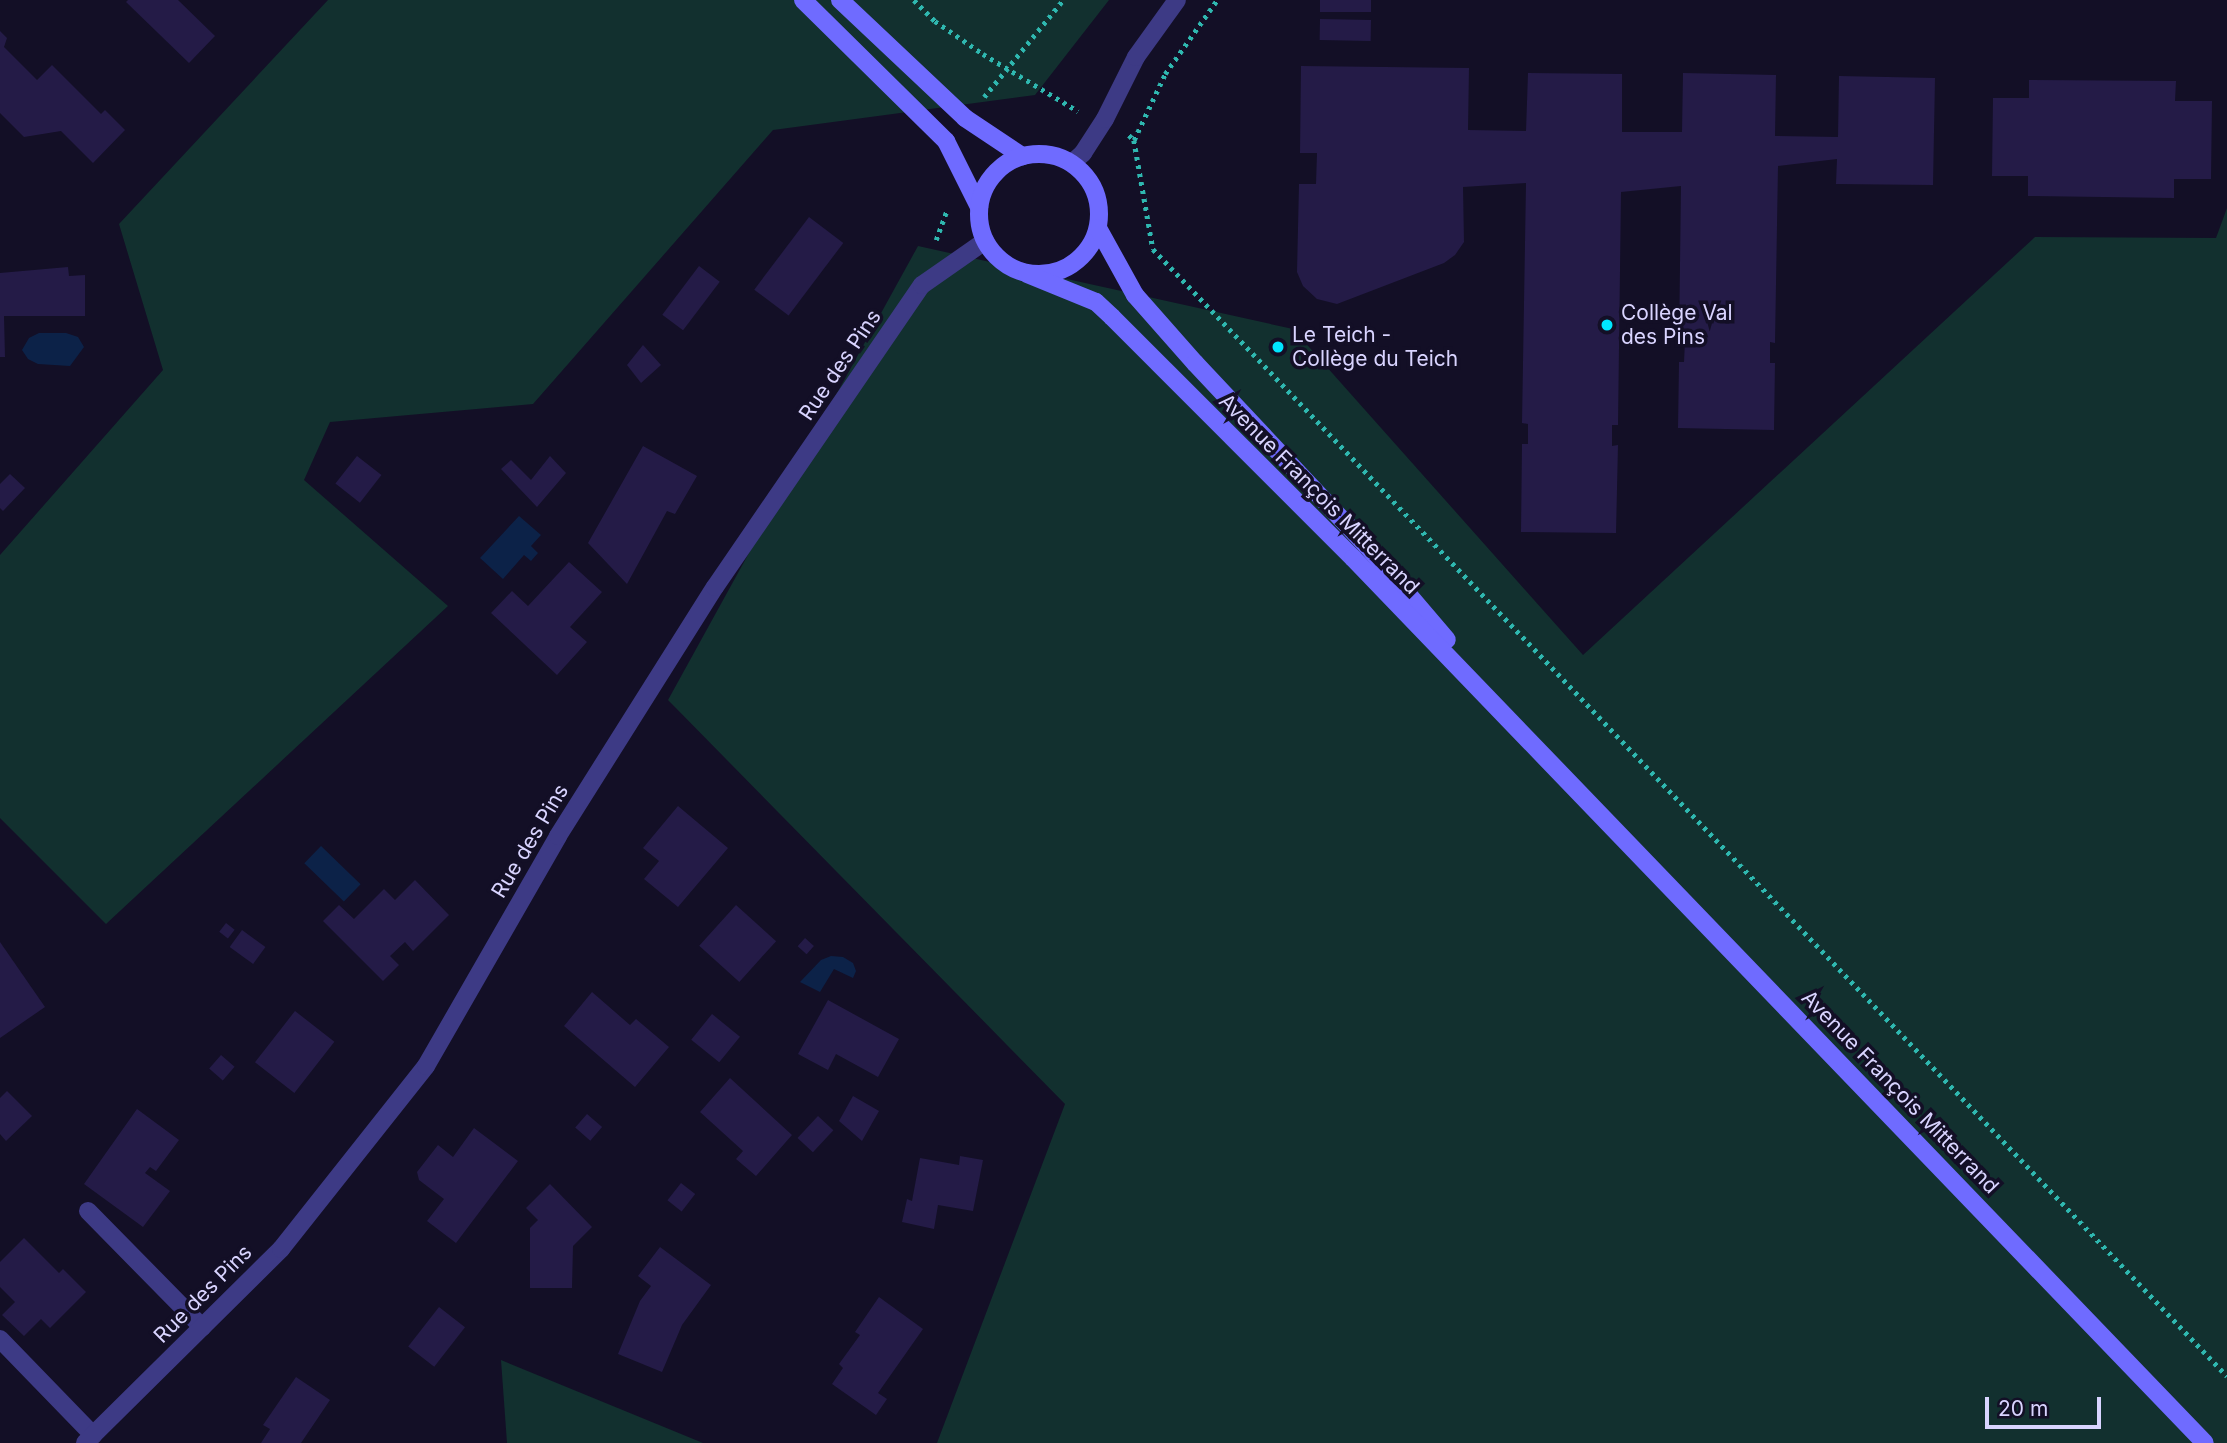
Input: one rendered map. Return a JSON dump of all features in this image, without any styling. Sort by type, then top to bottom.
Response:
[{"type":"main road","points":[[803,0],[946,141],[979,207],[985,241],[995,256],[1027,274],[1063,270],[1079,260],[1091,245],[1098,228],[1100,210],[1095,191],[1086,176],[1072,163],[1056,156],[1022,156],[993,175],[979,207]]},
{"type":"main road","points":[[840,0],[965,118],[1022,156]]},
{"type":"main road","name":"Avenue François Mitterrand","points":[[1098,228],[1135,295],[1195,363],[1367,545],[1560,773]]},
{"type":"main road","name":"Avenue François Mitterrand","points":[[1027,274],[1096,302],[1353,558],[2205,1443]]},
{"type":"street","points":[[1072,163],[1083,153],[1105,119],[1136,57],[1177,0]]},
{"type":"street","name":"Rue des Pins","points":[[89,1439],[281,1249],[426,1066],[558,836],[715,587],[922,285],[985,241]]},
{"type":"street","points":[[88,1212],[202,1327]]},
{"type":"street","points":[[0,1339],[89,1439]]},
{"type":"path","points":[[914,0],[935,21],[1009,70],[1085,115],[1105,119],[1121,127],[1134,140],[1153,248],[2227,1376]]},
{"type":"path","points":[[1009,70],[1063,0]]},
{"type":"path","points":[[1134,140],[1165,74],[1217,0]]},
{"type":"green space","points":[[328,0],[1109,0],[1035,95],[773,130],[533,404],[330,422],[304,480],[448,606],[106,924],[0,818],[0,555],[163,370],[119,224]]},
{"type":"green space","points":[[2227,208],[2227,1443],[937,1443],[1065,1104],[668,700],[918,246],[1293,329],[1583,655],[2035,237],[2216,238]]},
{"type":"green space","points":[[501,1360],[703,1443],[507,1443]]},
{"type":"water","points":[[39,333],[66,333],[78,337],[84,347],[70,366],[38,364],[28,359],[22,350],[29,338]]},
{"type":"water","points":[[519,516],[541,535],[531,546],[538,553],[531,561],[524,555],[503,579],[480,558]]},
{"type":"water","points":[[321,846],[361,884],[344,901],[304,863]]},
{"type":"water","points":[[831,956],[843,957],[853,963],[856,971],[853,978],[834,969],[820,992],[800,982],[821,960]]},
{"type":"building","points":[[178,0],[215,36],[189,63],[126,2]]},
{"type":"building","points":[[1320,0],[1371,0],[1371,12],[1320,12]]},
{"type":"building","points":[[1320,19],[1371,20],[1371,41],[1320,40]]},
{"type":"building","points":[[0,31],[7,38],[4,47],[37,80],[52,65],[101,114],[105,110],[125,130],[93,163],[61,131],[24,137],[0,113]]},
{"type":"building","points":[[1301,66],[1469,68],[1468,130],[1526,131],[1528,73],[1622,74],[1622,132],[1682,132],[1683,73],[1776,75],[1775,136],[1838,137],[1839,76],[1935,78],[1933,185],[1836,184],[1837,159],[1778,166],[1775,343],[1770,342],[1770,363],[1775,363],[1774,430],[1678,428],[1679,362],[1684,362],[1685,341],[1679,342],[1681,186],[1621,192],[1618,425],[1612,425],[1612,446],[1618,445],[1616,533],[1521,532],[1522,444],[1528,444],[1528,424],[1522,423],[1526,183],[1463,187],[1464,242],[1455,255],[1444,263],[1337,304],[1317,299],[1303,286],[1297,272],[1299,184],[1316,184],[1317,153],[1300,153]]},
{"type":"building","points":[[2029,80],[2176,81],[2175,101],[2212,101],[2211,179],[2174,179],[2174,198],[2028,196],[2028,176],[1992,176],[1993,98],[2029,98]]},
{"type":"building","points":[[809,217],[843,243],[789,316],[754,290]]},
{"type":"building","points":[[699,266],[720,282],[683,330],[662,315]]},
{"type":"building","points":[[68,267],[69,276],[85,275],[85,316],[4,316],[5,357],[0,357],[0,273]]},
{"type":"building","points":[[643,345],[661,365],[641,383],[627,365]]},
{"type":"building","points":[[643,446],[697,476],[675,514],[667,511],[627,584],[588,543]]},
{"type":"building","points":[[357,456],[381,475],[360,503],[335,484]]},
{"type":"building","points":[[550,456],[566,473],[537,507],[501,469],[511,460],[531,480]]},
{"type":"building","points":[[10,474],[25,488],[3,511],[0,508],[0,484]]},
{"type":"building","points":[[569,562],[602,592],[570,627],[587,642],[557,675],[491,613],[512,591],[528,606]]},
{"type":"building","points":[[678,806],[728,848],[678,907],[644,879],[659,861],[643,848]]},
{"type":"building","points":[[415,880],[449,915],[413,951],[405,942],[390,956],[399,965],[383,981],[323,921],[339,905],[354,919],[384,889],[395,900]]},
{"type":"building","points":[[736,905],[776,941],[739,982],[699,946]]},
{"type":"building","points":[[226,923],[235,930],[228,938],[219,932]]},
{"type":"building","points":[[242,930],[265,947],[253,964],[230,947]]},
{"type":"building","points":[[805,938],[814,946],[807,954],[798,946]]},
{"type":"building","points":[[0,942],[45,1007],[0,1038]]},
{"type":"building","points":[[592,992],[630,1025],[636,1019],[669,1047],[635,1087],[564,1026]]},
{"type":"building","points":[[828,1000],[899,1039],[878,1077],[836,1054],[828,1070],[798,1054]]},
{"type":"building","points":[[295,1011],[334,1042],[294,1093],[255,1062]]},
{"type":"building","points":[[712,1014],[740,1037],[719,1062],[691,1040]]},
{"type":"building","points":[[221,1055],[235,1067],[223,1080],[209,1069]]},
{"type":"building","points":[[730,1078],[792,1135],[756,1176],[736,1159],[743,1151],[700,1112]]},
{"type":"building","points":[[7,1091],[32,1116],[6,1141],[0,1134],[0,1098]]},
{"type":"building","points":[[853,1096],[879,1111],[862,1141],[839,1121]]},
{"type":"building","points":[[137,1109],[179,1140],[156,1171],[150,1167],[145,1173],[170,1191],[143,1227],[84,1184]]},
{"type":"building","points":[[587,1114],[602,1127],[590,1141],[575,1128]]},
{"type":"building","points":[[818,1116],[833,1130],[813,1152],[798,1138]]},
{"type":"building","points":[[474,1128],[518,1161],[456,1243],[427,1221],[444,1199],[419,1180],[417,1172],[438,1145],[453,1157]]},
{"type":"building","points":[[960,1156],[983,1160],[973,1211],[938,1205],[934,1229],[902,1222],[907,1199],[912,1201],[920,1158],[959,1165]]},
{"type":"building","points":[[681,1183],[695,1194],[682,1211],[667,1200]]},
{"type":"building","points":[[550,1184],[592,1227],[573,1246],[572,1288],[530,1288],[530,1228],[538,1220],[526,1208]]},
{"type":"building","points":[[24,1238],[59,1273],[63,1269],[86,1292],[50,1328],[41,1319],[24,1336],[2,1315],[15,1302],[0,1287],[0,1262]]},
{"type":"building","points":[[660,1247],[711,1285],[682,1325],[662,1372],[618,1354],[640,1301],[651,1286],[638,1276]]},
{"type":"building","points":[[879,1297],[923,1329],[878,1393],[887,1399],[876,1415],[832,1384],[843,1368],[839,1364],[860,1335],[855,1332]]},
{"type":"building","points":[[439,1307],[465,1327],[434,1367],[408,1346]]},
{"type":"building","points":[[296,1377],[330,1400],[301,1443],[261,1443],[270,1429],[263,1425]]},
{"type":"place","name":"Collège Val des Pins","points":[[1607,325]]},
{"type":"place","name":"Le Teich - Collège du Teich","points":[[1278,347]]}]
